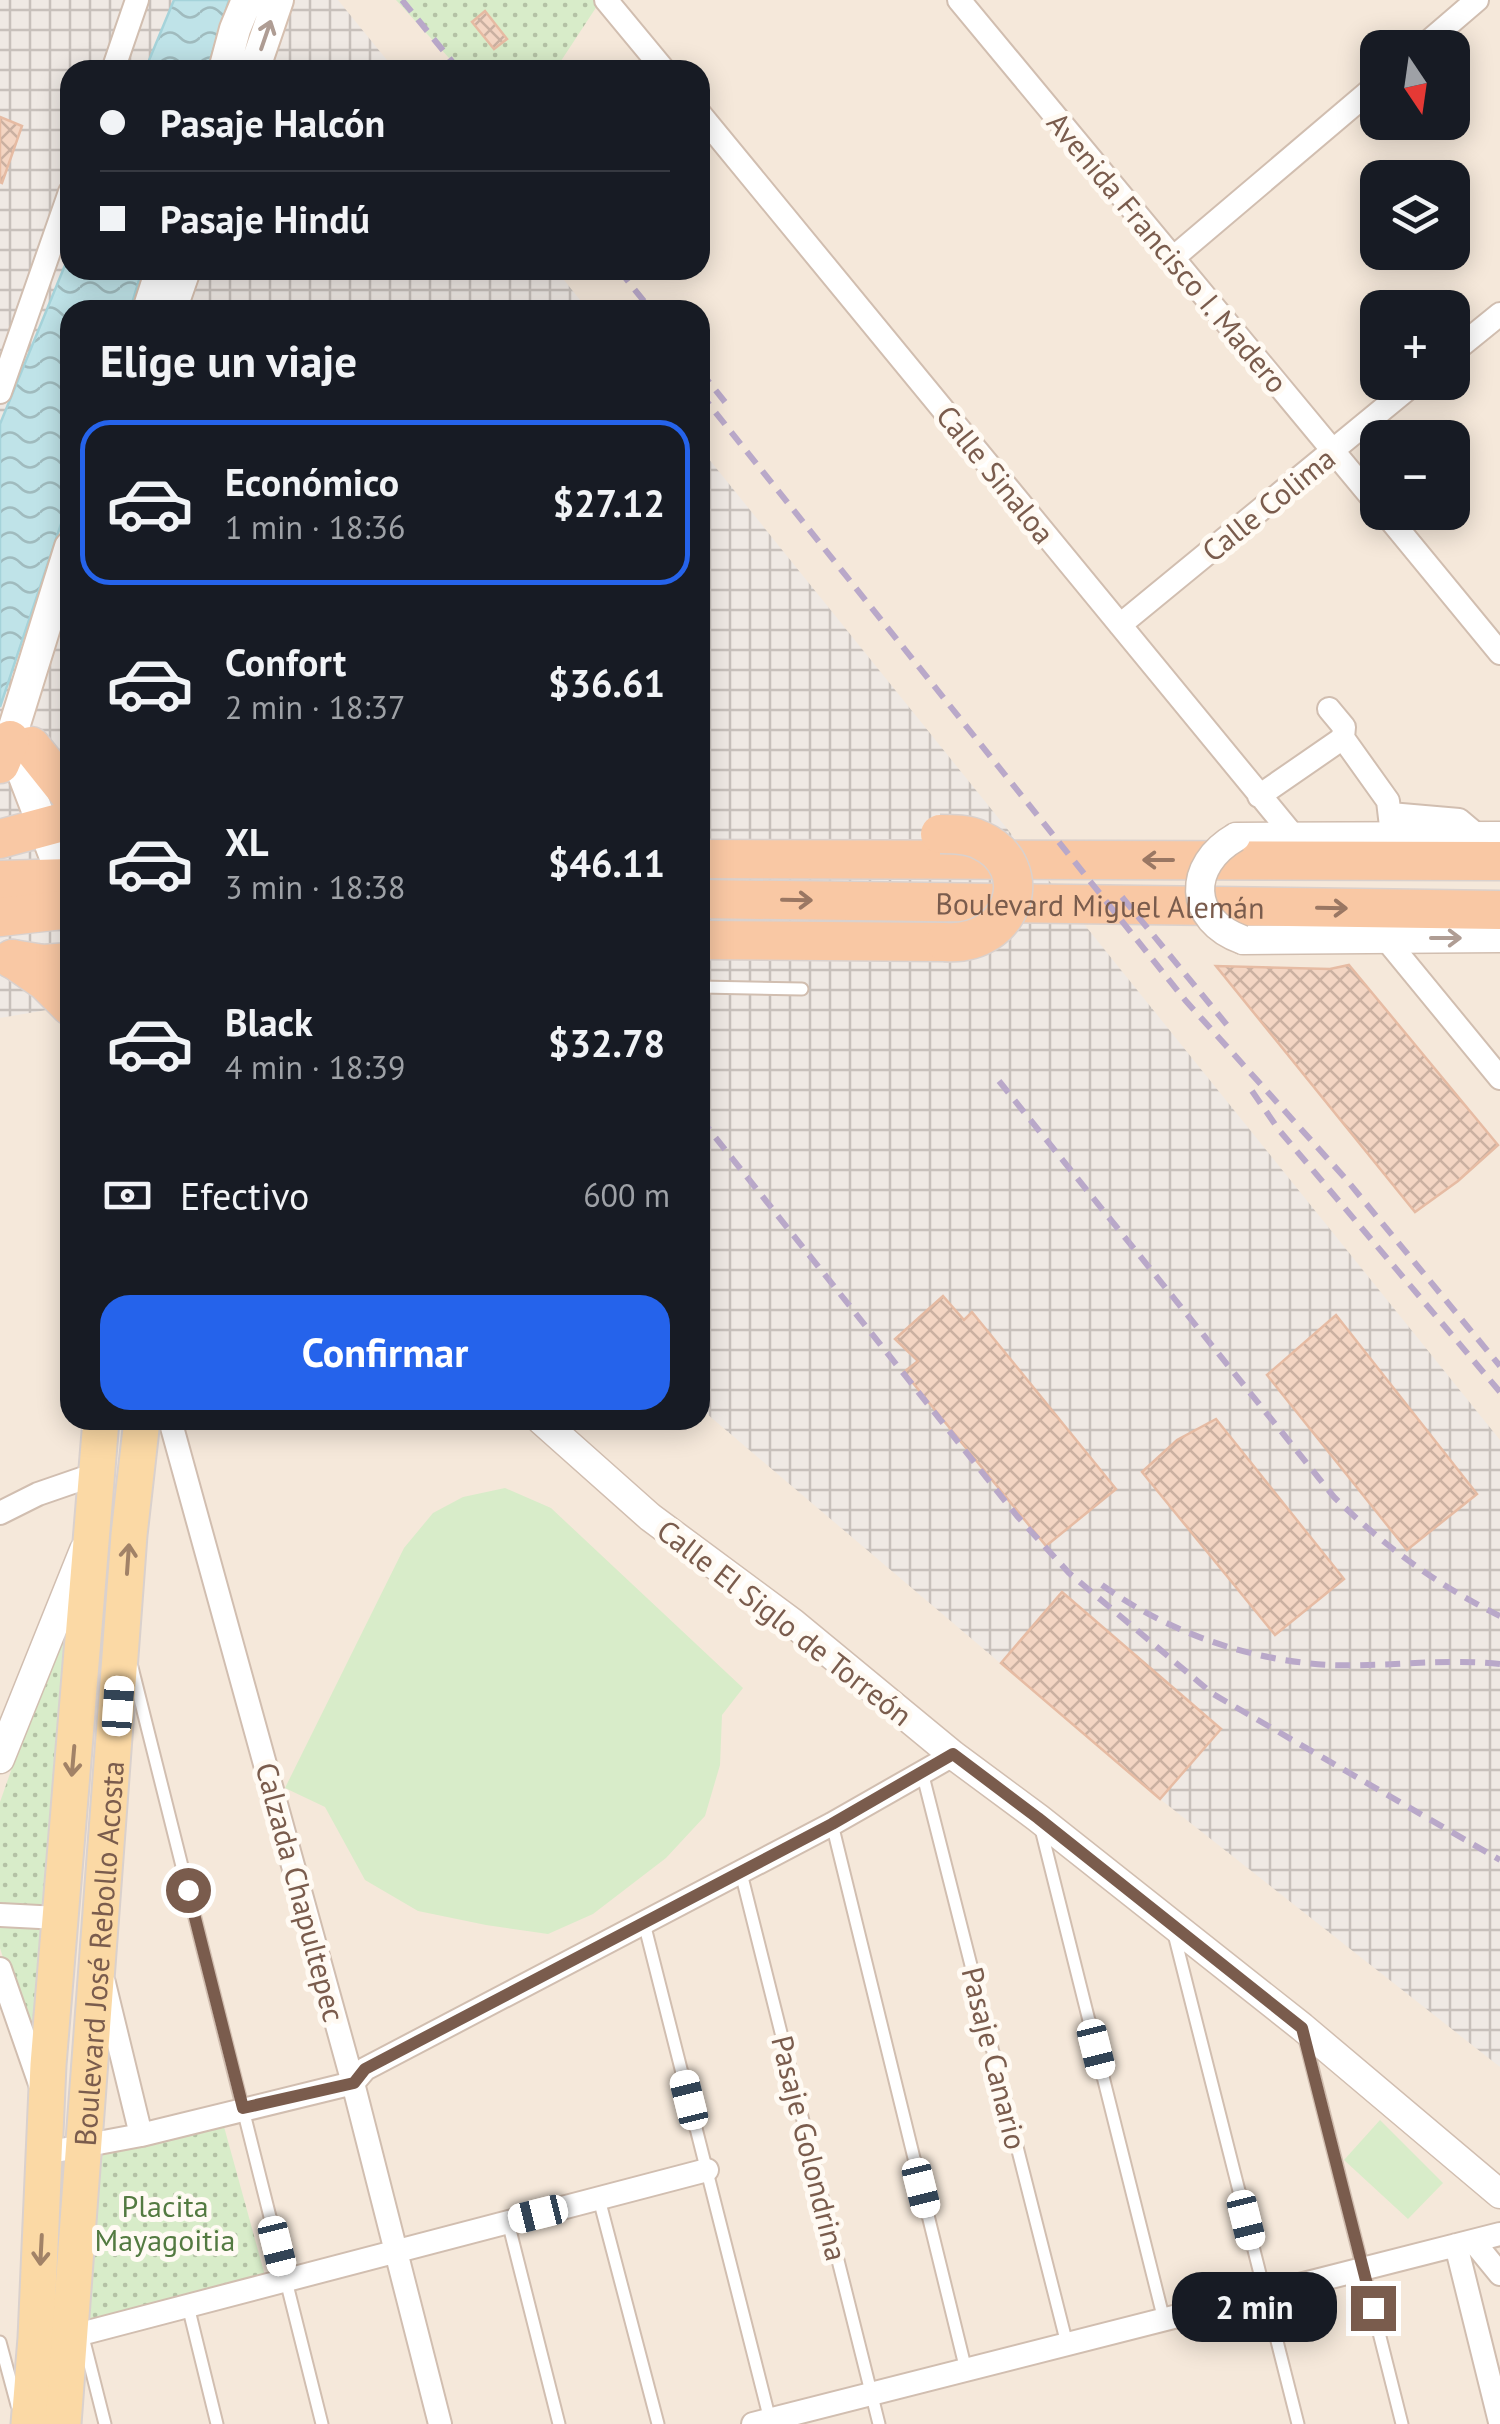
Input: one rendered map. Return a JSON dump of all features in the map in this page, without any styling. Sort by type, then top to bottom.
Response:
[{"type":"highway","points":[[15,755],[60,788]]},
{"type":"highway","points":[[0,839],[56,824]]},
{"type":"highway","points":[[710,833],[940,834],[977,838],[993,847],[1012,878],[1007,914],[981,938],[963,943],[710,940]]},
{"type":"highway","name":"Boulevard Miguel Alemán","points":[[710,859],[1493,844]]},
{"type":"highway","points":[[0,880],[60,889]]},
{"type":"highway","points":[[0,917],[60,893]]},
{"type":"highway","name":"Boulevard Miguel Alemán","points":[[710,899],[1500,910]]},
{"type":"highway","points":[[6,958],[60,963]]},
{"type":"highway","points":[[6,958],[46,982],[60,996]]},
{"type":"main road","points":[[227,60],[247,0]]},
{"type":"main road","points":[[257,60],[278,0]]},
{"type":"main road","points":[[56,824],[15,755],[60,585]]},
{"type":"main road","points":[[15,755],[60,638]]},
{"type":"main road","name":"Boulevard José Rebollo Acosta","points":[[26,2424],[59,1918],[100,1430]]},
{"type":"main road","name":"Boulevard José Rebollo Acosta","points":[[63,2424],[76,2335],[98,1957],[141,1430]]},
{"type":"street","points":[[117,60],[138,0]]},
{"type":"street","points":[[606,0],[656,60]]},
{"type":"street","name":"Avenida Francisco I. Madero","points":[[959,0],[1360,483]]},
{"type":"street","points":[[1442,30],[1477,0]]},
{"type":"street","points":[[1173,258],[1360,99]]},
{"type":"street","name":"Calle Sinaloa","points":[[710,126],[1292,834]]},
{"type":"street","points":[[0,392],[60,221]]},
{"type":"street","points":[[1470,338],[1500,314]]},
{"type":"street","name":"Calle Colima","points":[[1120,625],[1394,400]]},
{"type":"street","points":[[1399,530],[1498,648]]},
{"type":"street","points":[[1329,709],[1344,727],[1343,738],[1388,800],[1391,824]]},
{"type":"street","points":[[1259,796],[1343,738]]},
{"type":"street","points":[[1493,844],[1391,824],[1236,836],[1209,858],[1200,886],[1208,914],[1229,935],[1243,940],[1500,938]]},
{"type":"street","points":[[1385,938],[1500,1078]]},
{"type":"street","name":"Calzada Chapultepec","points":[[173,1430],[354,2083],[440,2424]]},
{"type":"street","name":"Calle El Siglo de Torreón","points":[[552,1430],[650,1516],[1172,1924],[1500,2194]]},
{"type":"street","points":[[1,1511],[96,1474]]},
{"type":"street","points":[[0,1759],[90,1535]]},
{"type":"street","points":[[45,2153],[141,2135],[354,2083],[365,2069],[741,1873],[953,1754]]},
{"type":"street","points":[[0,1915],[59,1918]]},
{"type":"street","points":[[98,1957],[141,2135]]},
{"type":"street","points":[[0,1968],[46,2101]]},
{"type":"street","points":[[76,2335],[707,2170]]},
{"type":"street","points":[[765,2423],[1500,2234]]},
{"type":"street","points":[[1464,2243],[1500,2274]]},
{"type":"street","points":[[1464,2243],[1500,2422]]},
{"type":"lane","points":[[710,987],[802,988]]},
{"type":"lane","points":[[124,1635],[322,2424]]},
{"type":"lane","name":"Pasaje Canario","points":[[922,1772],[1068,2344]]},
{"type":"lane","points":[[1038,1818],[1164,2320]]},
{"type":"lane","points":[[832,1824],[966,2370]]},
{"type":"lane","name":"Pasaje Golondrina","points":[[741,1873],[879,2424]]},
{"type":"lane","points":[[644,1923],[707,2170],[765,2423]]},
{"type":"lane","points":[[1172,1924],[1298,2424]]},
{"type":"lane","points":[[1302,2028],[1402,2424]]},
{"type":"lane","points":[[599,2198],[658,2424]]},
{"type":"lane","points":[[508,2222],[559,2424]]},
{"type":"lane","points":[[188,2306],[217,2424]]},
{"type":"lane","points":[[76,2335],[106,2424]]},
{"type":"lane","points":[[0,2342],[26,2424]]},
{"type":"shaded area","points":[[0,0],[1500,0],[1500,2424],[0,2424]]},
{"type":"shaded area","points":[[0,0],[338,0],[387,60],[60,60],[60,280],[564,280],[580,300],[60,300],[60,1008],[0,1018]]},
{"type":"shaded area","points":[[710,460],[1500,1440],[1500,2067],[1160,1799],[710,1416]]},
{"type":"green space","points":[[396,0],[599,3],[562,60],[451,60]]},
{"type":"green space","points":[[505,1488],[551,1508],[743,1688],[722,1715],[720,1765],[705,1816],[666,1858],[593,1914],[548,1934],[418,1911],[365,1880],[325,1807],[285,1788],[404,1548],[433,1513],[463,1497]]},
{"type":"green space","points":[[80,1575],[36,2063],[0,1948],[0,1802]]},
{"type":"green space","points":[[1380,2120],[1443,2183],[1408,2219],[1344,2160]]},
{"type":"green space","name":"Placita Mayagoitia","points":[[223,2123],[267,2283],[72,2331],[87,2153]]},
{"type":"water","points":[[174,0],[229,0],[210,60],[149,60]]},
{"type":"water","points":[[60,277],[139,280],[133,300],[60,300],[60,527],[0,707],[0,424]]},
{"type":"building","points":[[485,11],[507,39],[494,49],[472,22]]},
{"type":"building","points":[[0,117],[22,126],[2,183],[0,182]]},
{"type":"building","points":[[1349,965],[1498,1145],[1415,1212],[1216,966],[1330,969]]},
{"type":"building","points":[[943,1296],[964,1320],[972,1312],[1116,1489],[1046,1546],[904,1372],[918,1361],[895,1339]]},
{"type":"building","points":[[1336,1315],[1477,1494],[1407,1550],[1267,1375]]},
{"type":"building","points":[[1216,1419],[1344,1579],[1275,1635],[1142,1472],[1177,1440]]},
{"type":"building","points":[[1062,1592],[1221,1729],[1160,1799],[1001,1663]]},
{"type":"railway","points":[[402,0],[451,60]]},
{"type":"railway","points":[[627,280],[643,300]]},
{"type":"railway","points":[[710,383],[725,402]]},
{"type":"railway","points":[[710,406],[1185,1000],[1345,1178],[1500,1366]]},
{"type":"railway","points":[[1122,897],[1227,1025]]},
{"type":"railway","points":[[999,1081],[1334,1497],[1412,1563],[1500,1616]]},
{"type":"railway","points":[[1252,1091],[1279,1130],[1500,1392]]},
{"type":"railway","points":[[710,1131],[1017,1516],[1069,1573],[1213,1694],[1500,1860]]},
{"type":"railway","points":[[1102,1585],[1182,1630],[1270,1657],[1331,1665],[1500,1664]]},
{"type":"route","points":[[188,1890],[243,2108],[354,2083],[365,2069],[741,1873],[953,1754],[1302,2028],[1373,2308]]}]
